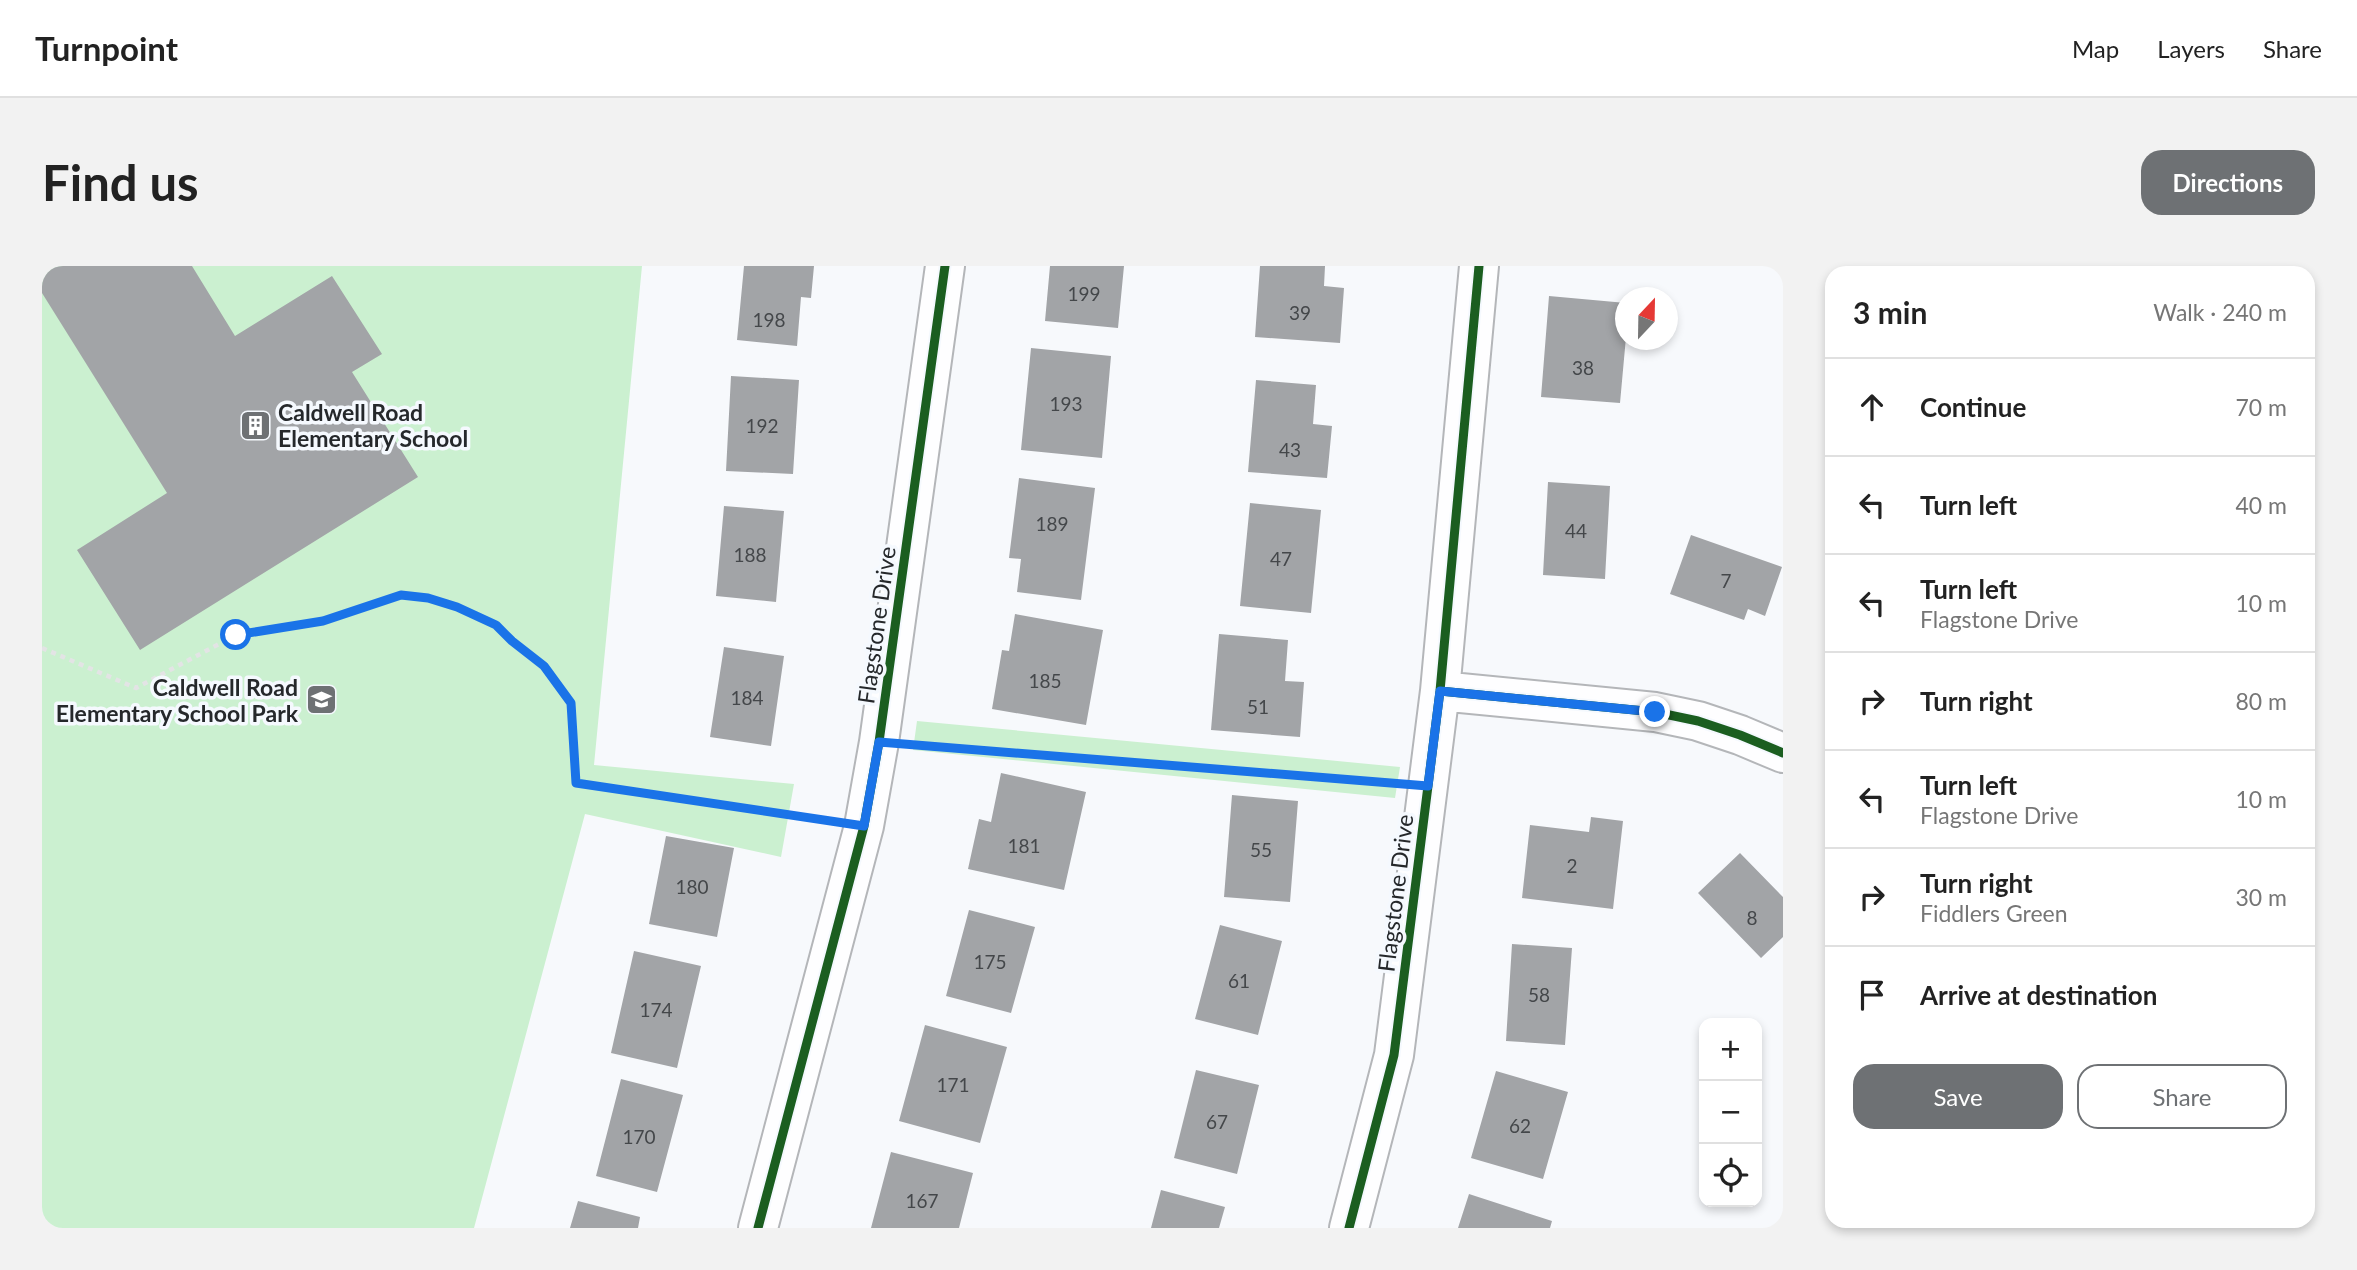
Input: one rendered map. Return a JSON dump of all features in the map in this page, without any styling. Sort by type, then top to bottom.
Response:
[{"type":"street","name":"Flagstone Drive","points":[[758,1228],[864,826],[879,742],[945,266]]},
{"type":"street","name":"Flagstone Drive","points":[[1349,1228],[1394,1055],[1440,691],[1479,266]]},
{"type":"street","points":[[1440,691],[1655,712],[1699,721],[1783,753]]},
{"type":"path","points":[[42,648],[136,688],[236,635],[323,621],[401,595],[428,598],[457,607],[496,625],[544,666],[571,703],[576,783],[864,826]]},
{"type":"path","points":[[879,742],[1428,786]]},
{"type":"green space","name":"Caldwell Road Elementary School Park","points":[[42,266],[642,266],[594,765],[794,784],[781,857],[585,814],[474,1228],[42,1228]]},
{"type":"green space","points":[[917,721],[1400,767],[1395,798],[913,750]]},
{"type":"building","name":"Caldwell Road Elementary School","points":[[42,266],[192,266],[235,336],[332,276],[382,354],[352,372],[418,477],[140,650],[77,550],[167,493],[42,293]]},
{"type":"building","points":[[744,266],[814,266],[811,298],[801,297],[797,346],[737,340]]},
{"type":"building","points":[[1050,266],[1124,266],[1118,328],[1045,321]]},
{"type":"building","points":[[1260,266],[1325,266],[1324,286],[1344,288],[1340,343],[1255,337]]},
{"type":"building","points":[[1549,296],[1615,302],[1615,350],[1625,350],[1620,403],[1541,397]]},
{"type":"building","points":[[1031,348],[1111,356],[1102,458],[1021,450]]},
{"type":"building","points":[[731,376],[799,380],[793,474],[726,471]]},
{"type":"building","points":[[1256,380],[1316,385],[1313,424],[1332,426],[1327,478],[1248,472]]},
{"type":"building","points":[[1019,478],[1095,488],[1081,600],[1017,592],[1021,559],[1009,558]]},
{"type":"building","points":[[1548,482],[1610,486],[1605,579],[1543,575]]},
{"type":"building","points":[[1250,503],[1321,510],[1311,613],[1240,606]]},
{"type":"building","points":[[724,506],[784,511],[776,602],[716,596]]},
{"type":"building","points":[[1691,535],[1782,567],[1765,616],[1748,609],[1744,620],[1670,594]]},
{"type":"building","points":[[1015,614],[1103,630],[1086,725],[992,709],[1002,650],[1009,651]]},
{"type":"building","points":[[1219,634],[1288,640],[1285,681],[1304,682],[1300,737],[1211,730]]},
{"type":"building","points":[[724,647],[784,656],[771,746],[710,737]]},
{"type":"building","points":[[1001,773],[1086,792],[1064,890],[968,869],[979,819],[991,822]]},
{"type":"building","points":[[1232,795],[1298,801],[1290,902],[1224,897]]},
{"type":"building","points":[[1591,817],[1623,821],[1613,909],[1522,898],[1530,825],[1589,832]]},
{"type":"building","points":[[666,836],[734,848],[717,937],[649,924]]},
{"type":"building","points":[[1740,853],[1783,897],[1783,937],[1761,958],[1698,893]]},
{"type":"building","points":[[969,910],[1035,927],[1011,1013],[946,996]]},
{"type":"building","points":[[1220,925],[1282,941],[1258,1035],[1195,1019]]},
{"type":"building","points":[[1512,944],[1572,948],[1565,1045],[1506,1041]]},
{"type":"building","points":[[634,951],[701,966],[677,1068],[611,1053]]},
{"type":"building","points":[[925,1025],[1007,1047],[980,1143],[899,1121]]},
{"type":"building","points":[[1196,1070],[1259,1085],[1237,1174],[1174,1158]]},
{"type":"building","points":[[1496,1071],[1568,1092],[1543,1179],[1471,1158]]},
{"type":"building","points":[[621,1079],[683,1095],[657,1192],[596,1176]]},
{"type":"building","points":[[891,1152],[973,1173],[959,1228],[871,1228]]},
{"type":"building","points":[[1161,1190],[1225,1207],[1219,1228],[1151,1228]]},
{"type":"building","points":[[1469,1194],[1552,1221],[1550,1228],[1458,1228]]},
{"type":"building","points":[[578,1201],[640,1217],[638,1228],[570,1228]]},
{"type":"cycle path","points":[[758,1228],[864,826],[879,742],[945,266]]},
{"type":"cycle path","points":[[1349,1228],[1394,1055],[1440,691],[1479,266]]},
{"type":"cycle path","points":[[1440,691],[1655,712],[1698,721],[1783,753]]},
{"type":"place","name":"Caldwell Road Elementary School","points":[[255,425]]},
{"type":"place","name":"Caldwell Road Elementary School Park","points":[[321,700]]},
{"type":"route","points":[[236,635],[323,621],[401,595],[428,598],[457,607],[496,625],[544,666],[571,703],[576,783],[864,826],[879,742],[1428,786],[1440,691],[1655,712]]}]
